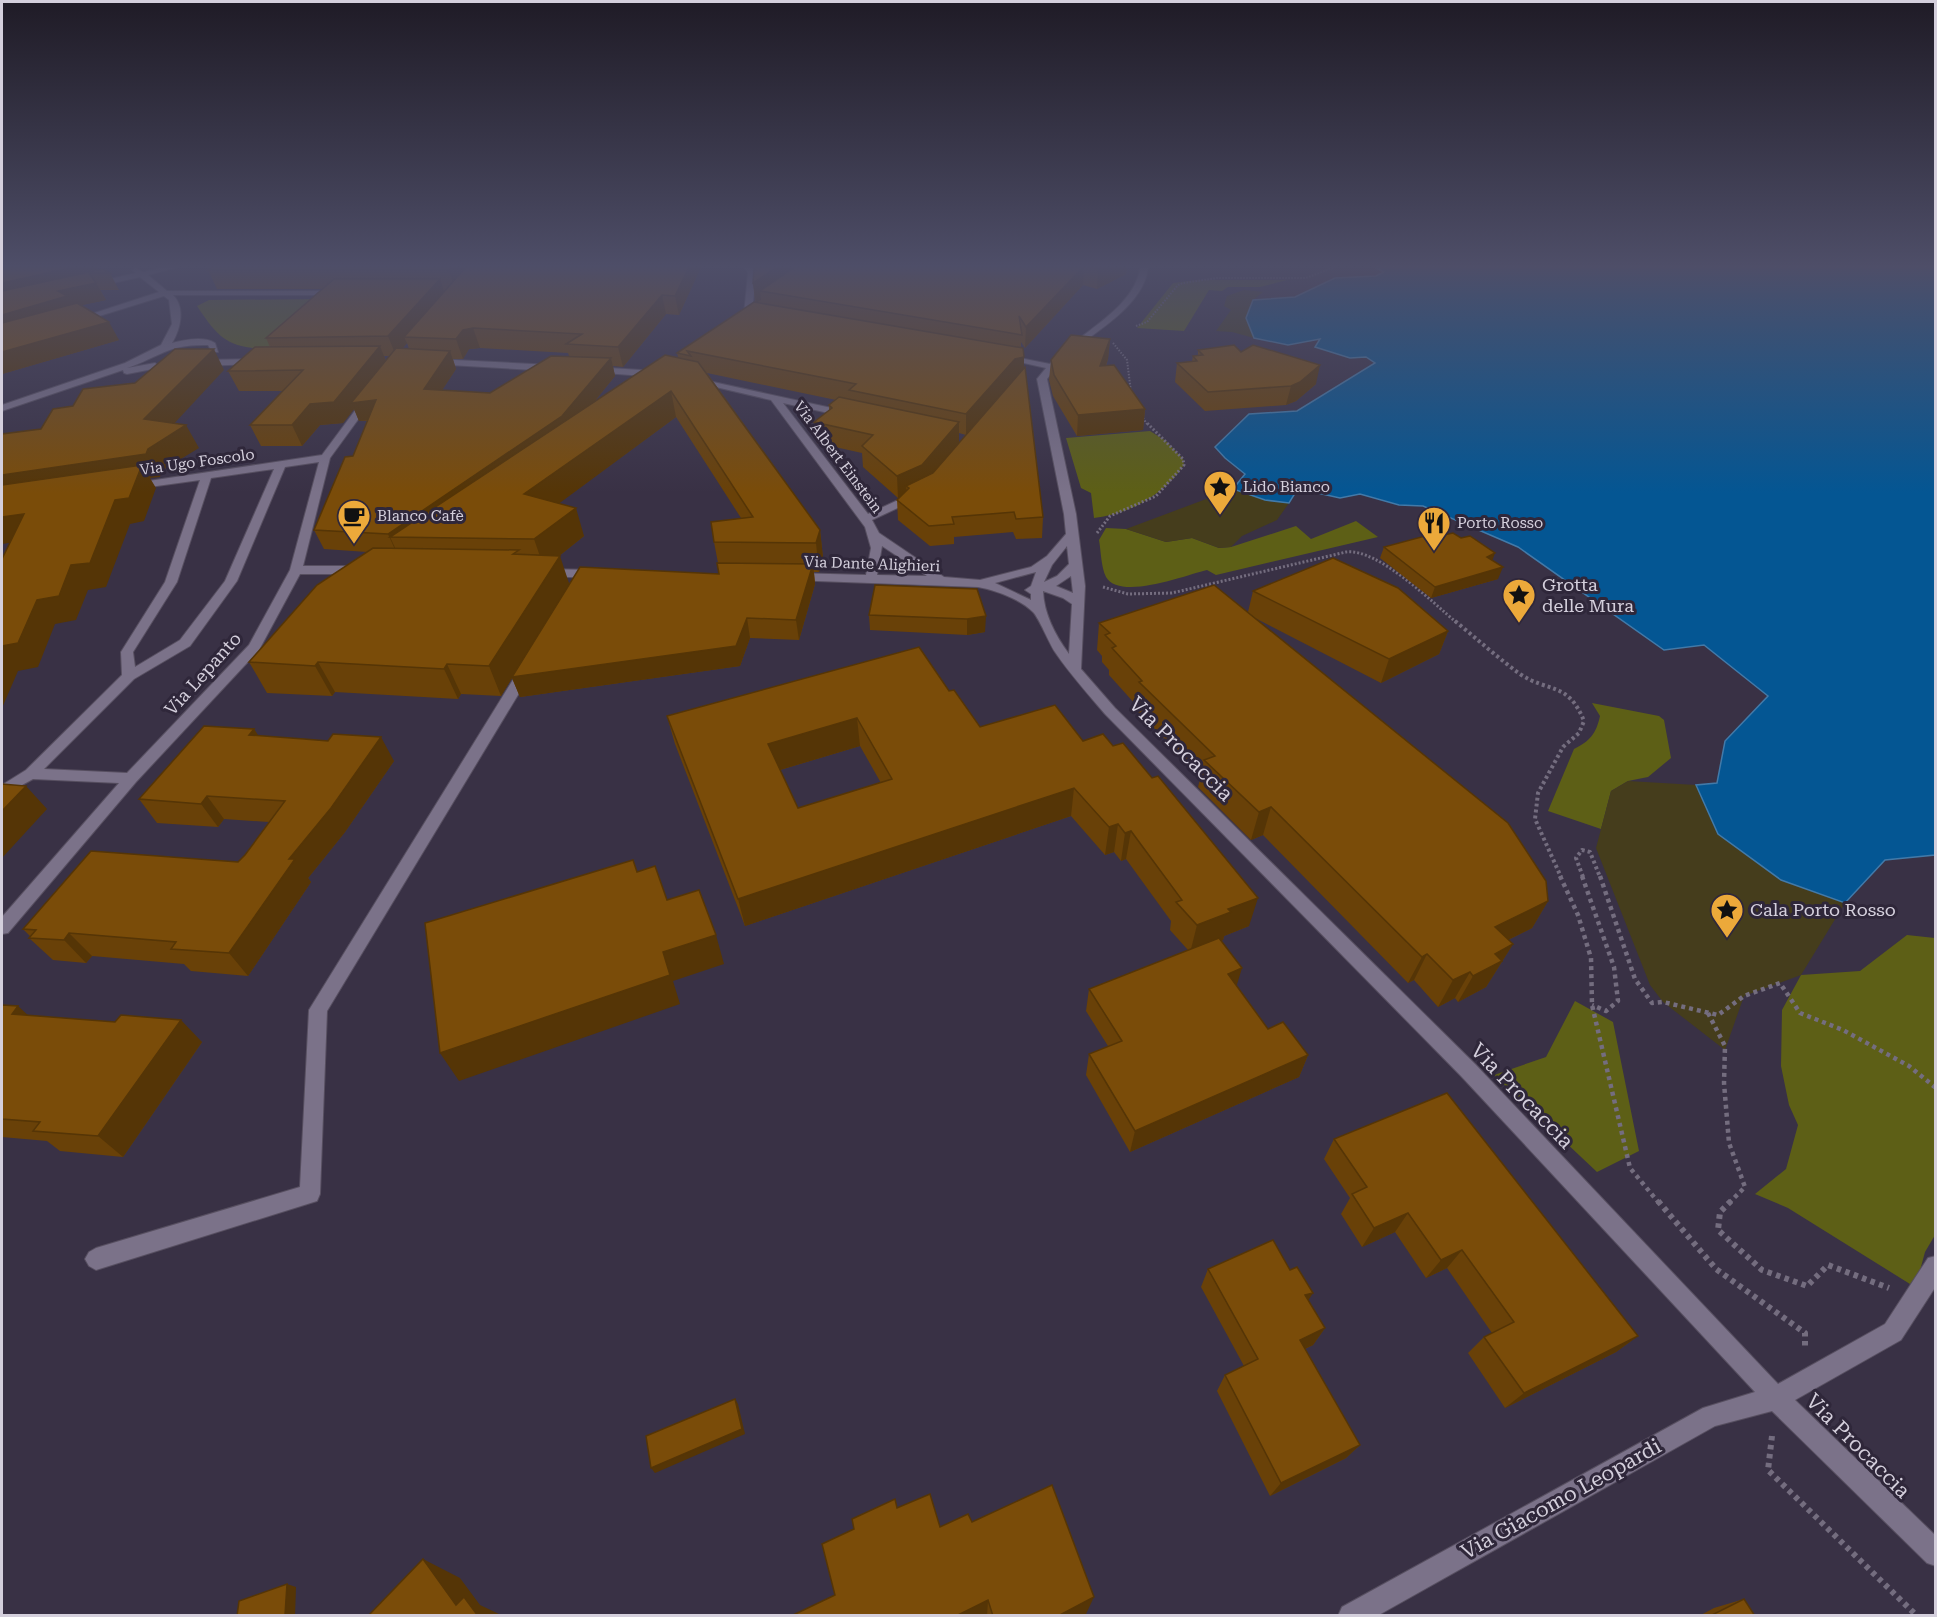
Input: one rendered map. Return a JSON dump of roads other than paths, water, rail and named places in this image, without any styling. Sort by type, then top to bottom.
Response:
[{"type":"street","points":[[164,347],[168,342]]},
{"type":"street","points":[[2,408],[148,356],[164,347],[186,342]]},
{"type":"street","points":[[205,342],[215,346],[215,350]]},
{"type":"street","points":[[1030,381],[1042,379],[1066,351],[1079,342]]},
{"type":"street","points":[[215,350],[257,362]]},
{"type":"street","points":[[215,350],[204,359],[191,363],[268,361]]},
{"type":"street","points":[[55,390],[160,367],[146,360],[148,356]]},
{"type":"street","points":[[994,356],[1053,367]]},
{"type":"street","points":[[427,362],[568,369]]},
{"type":"street","points":[[580,370],[663,374],[644,387]]},
{"type":"street","points":[[685,379],[855,416]]},
{"type":"street","points":[[1042,379],[1059,455],[1079,586],[1075,669]]},
{"type":"street","name":"Via Lepanto","points":[[2,928],[131,778],[254,647],[296,570],[325,458],[377,389]]},
{"type":"street","name":"Via Albert Einstein","points":[[774,398],[866,519],[876,536]]},
{"type":"street","name":"Via Ugo Foscolo","points":[[126,487],[325,458]]},
{"type":"street","points":[[2,791],[31,774],[129,676],[185,643],[231,581],[281,465]]},
{"type":"street","points":[[129,676],[128,652],[171,582],[206,476]]},
{"type":"street","points":[[866,519],[928,490]]},
{"type":"street","points":[[1005,585],[1035,569],[1053,555],[1072,534]]},
{"type":"street","points":[[870,579],[878,558],[876,536]]},
{"type":"street","points":[[876,536],[942,581]]},
{"type":"street","points":[[1040,586],[1053,555]]},
{"type":"street","points":[[1040,586],[1067,576],[1075,564]]},
{"type":"street","points":[[296,570],[371,570],[348,583]]},
{"type":"street","points":[[527,572],[609,574]]},
{"type":"street","points":[[573,594],[586,573]]},
{"type":"street","name":"Via Dante Alighieri","points":[[775,577],[942,581],[1005,585]]},
{"type":"street","points":[[1005,585],[1040,586],[1067,595],[1078,603]]},
{"type":"street","points":[[1005,585],[1040,612]]},
{"type":"street","name":"Via Procaccia","points":[[1040,586],[1040,612],[1048,634],[1110,711],[1468,1070],[1776,1398],[1935,1554]]},
{"type":"street","points":[[254,647],[282,628]]},
{"type":"street","points":[[96,1259],[310,1194],[318,1010],[536,655]]},
{"type":"street","points":[[31,774],[131,778]]},
{"type":"street","name":"Via Giacomo Leopardi","points":[[1351,1616],[1711,1416],[1776,1398],[1893,1332],[1935,1266]]},
{"type":"water","points":[[1276,342],[1302,342],[1288,345]]},
{"type":"water","points":[[1318,342],[1935,342],[1935,855],[1885,860],[1845,903],[1781,880],[1718,834],[1696,785],[1717,783],[1725,741],[1768,696],[1704,645],[1664,650],[1518,547],[1423,506],[1399,505],[1360,494],[1340,498],[1304,490],[1297,490],[1289,503],[1265,500],[1233,489],[1245,474],[1215,447],[1249,414],[1297,411],[1375,363],[1366,357],[1350,358],[1315,347]]},
{"type":"place","name":"Lido Bianco","points":[[1220,516]]},
{"type":"place","name":"Blanco Cafè","points":[[354,545]]},
{"type":"place","name":"Porto Rosso","points":[[1434,552]]},
{"type":"place","name":"Grotta delle Mura","points":[[1519,624]]},
{"type":"place","name":"Cala Porto Rosso","points":[[1727,939]]}]
